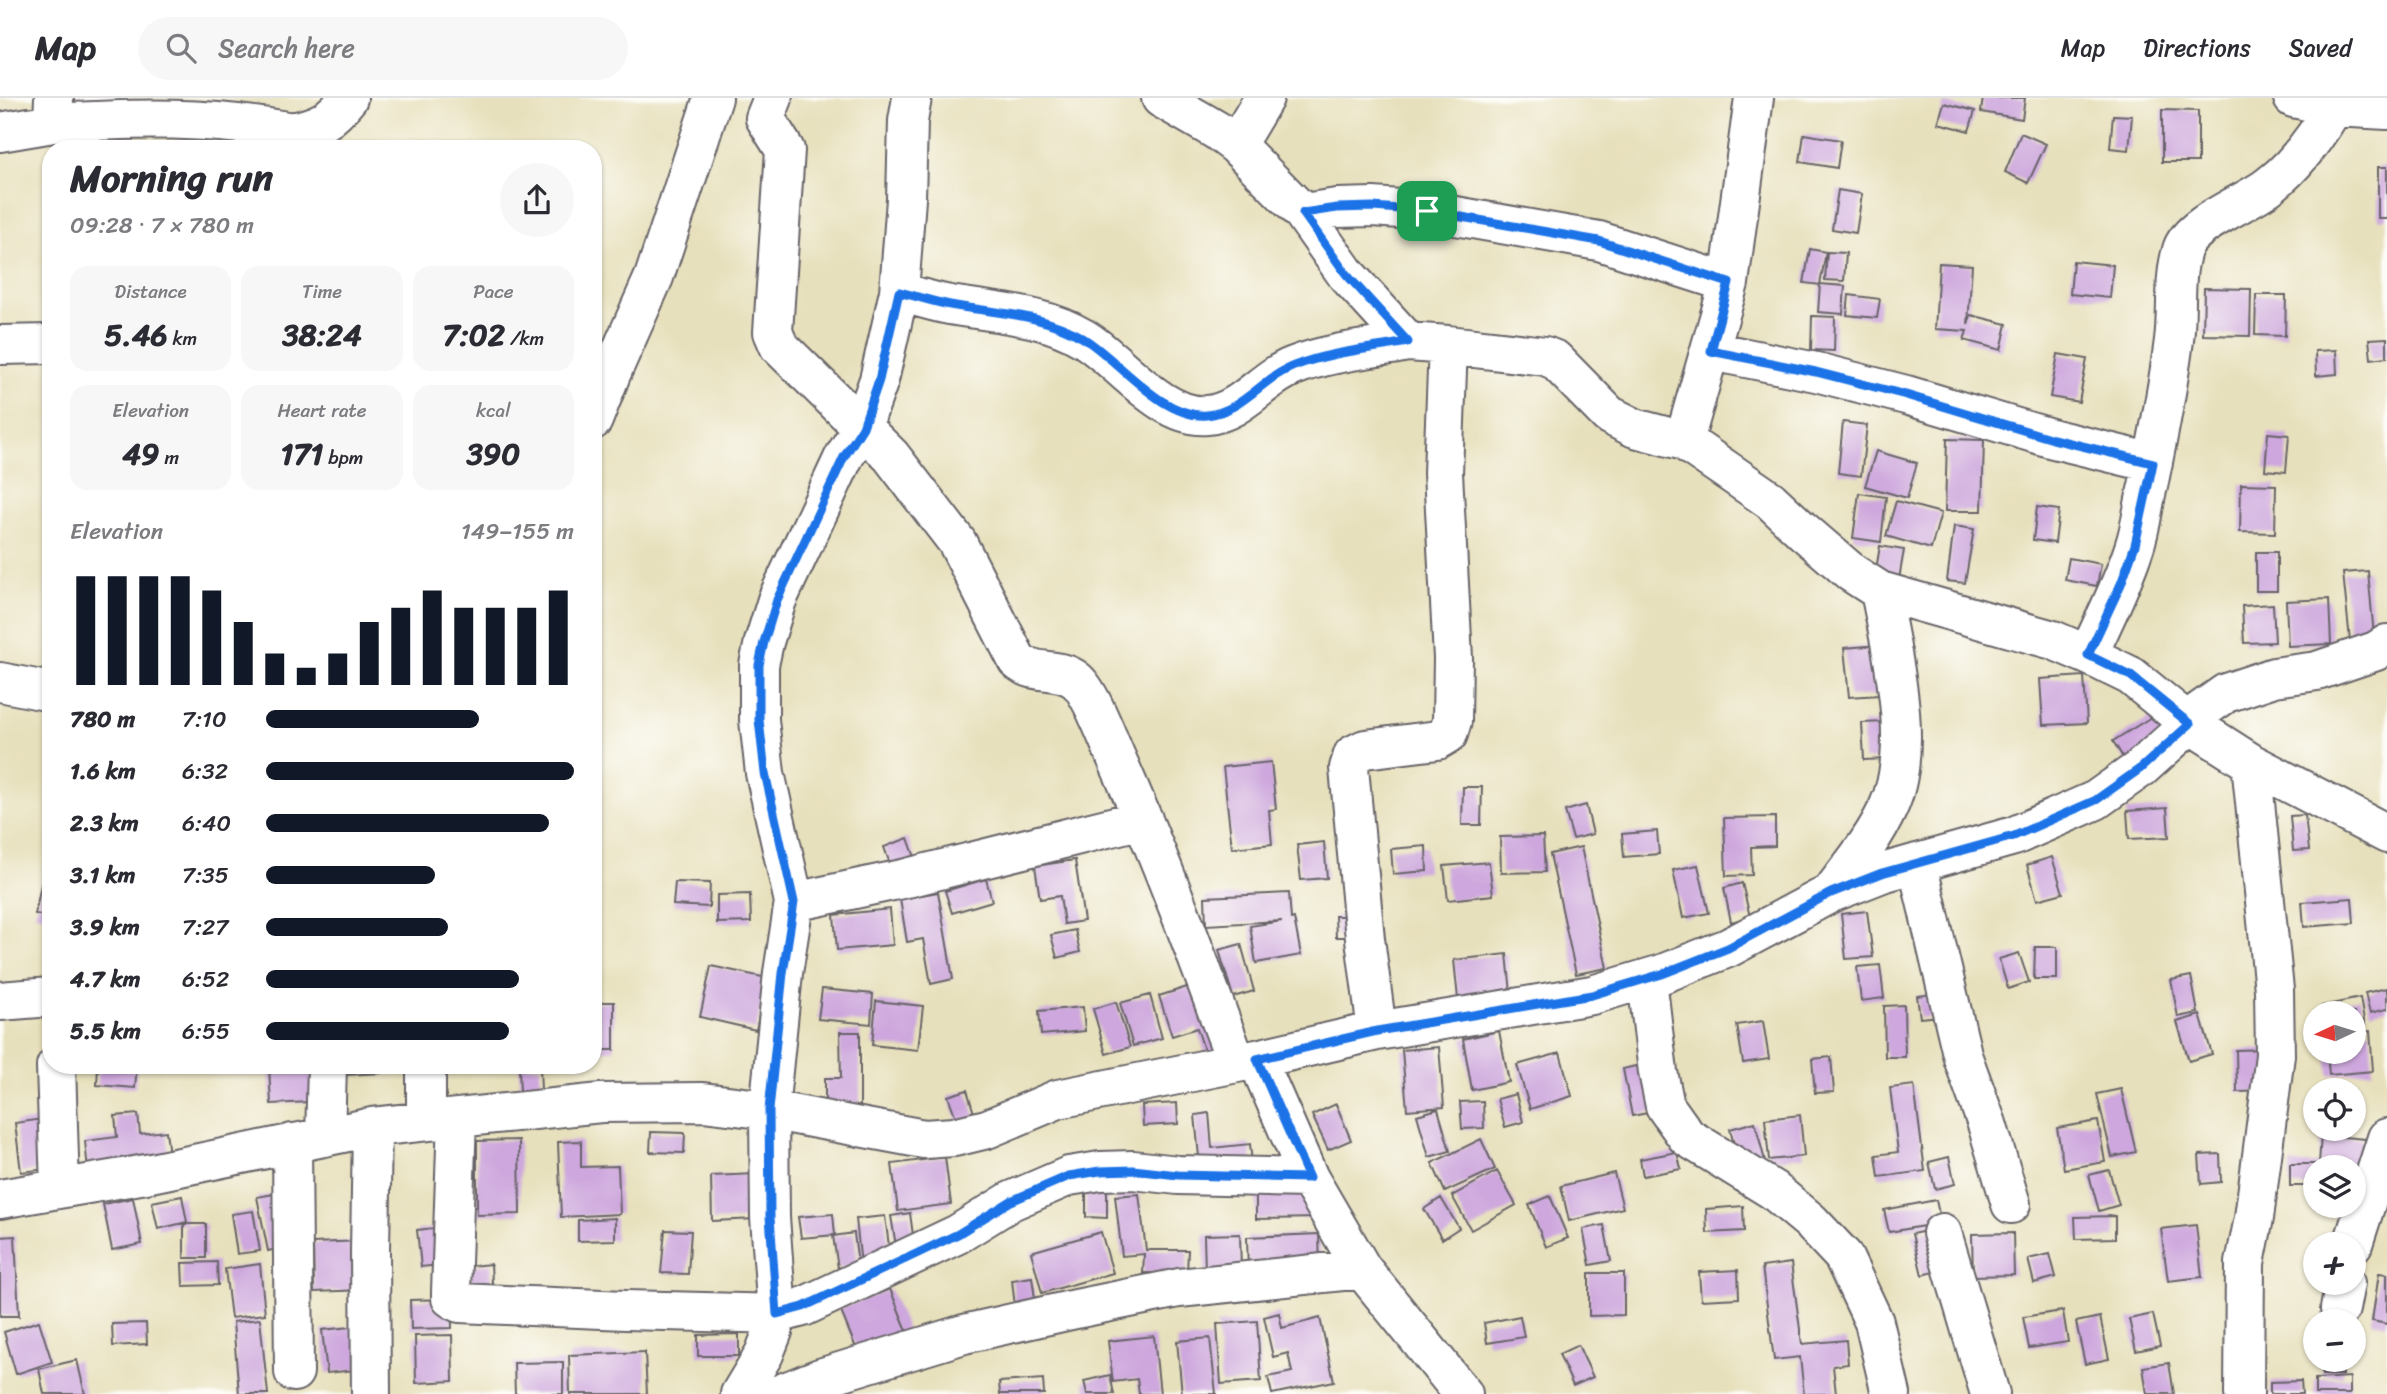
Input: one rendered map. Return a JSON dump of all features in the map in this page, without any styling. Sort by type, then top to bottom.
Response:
[{"type":"street","points":[[0,132],[53,110],[205,119],[290,140],[329,119],[348,98]]},
{"type":"street","points":[[602,397],[654,277],[714,98],[769,108],[785,150],[773,332],[775,339],[891,456],[957,542],[1017,660],[1027,669],[1057,673],[1078,681],[1098,716],[1247,1061],[1309,1178],[1362,1269],[1463,1394]]},
{"type":"street","points":[[740,1394],[764,1354],[777,1314],[770,1217],[769,1110],[783,973],[794,902],[765,773],[759,720],[759,665],[777,600],[844,457],[863,427],[879,380],[899,292],[906,199],[908,121],[912,98]]},
{"type":"street","points":[[1161,98],[1236,145],[1303,213],[1346,274],[1408,342]]},
{"type":"street","points":[[1236,145],[1264,98]]},
{"type":"street","points":[[1684,441],[1729,283],[1754,98]]},
{"type":"street","points":[[2293,98],[2387,110]]},
{"type":"street","points":[[2088,655],[2121,584],[2135,545],[2153,463],[2175,337],[2176,294],[2182,249],[2188,237],[2199,228],[2270,186],[2305,149],[2336,103]]},
{"type":"street","points":[[1303,213],[1373,207],[1427,211],[1599,241],[1729,283]]},
{"type":"street","points":[[899,292],[948,305],[1047,322],[1069,331],[1085,339],[1162,401],[1196,415],[1207,415],[1236,406],[1271,378],[1294,366],[1408,342],[1545,356],[1555,360],[1582,390],[1620,423],[1684,441],[1770,500],[1852,573],[1880,591],[2053,640],[2088,655],[2131,676],[2190,724],[2251,763],[2387,834]]},
{"type":"street","points":[[0,345],[42,344]]},
{"type":"street","points":[[1377,1031],[1365,939],[1349,768],[1353,755],[1365,749],[1438,740],[1448,734],[1452,721],[1453,658],[1443,473],[1448,345]]},
{"type":"street","points":[[1711,351],[1816,372],[1906,395],[2053,439],[2153,463]]},
{"type":"street","points":[[1831,893],[1871,838],[1889,807],[1900,767],[1899,710],[1894,663],[1880,591]]},
{"type":"street","points":[[0,1199],[146,1174],[372,1127],[601,1103],[703,1102],[769,1110],[924,1139],[954,1137],[987,1129],[1058,1099],[1247,1061],[1377,1031],[1592,995],[1647,979],[1728,948],[1831,893],[1917,863],[2014,836],[2096,800],[2141,768],[2190,724],[2199,712],[2226,693],[2274,677],[2317,671],[2376,651],[2387,644]]},
{"type":"street","points":[[0,682],[42,690]]},
{"type":"street","points":[[2244,1394],[2245,1263],[2254,1218],[2274,1055],[2274,990],[2251,763]]},
{"type":"street","points":[[794,902],[908,878],[1143,819]]},
{"type":"street","points":[[1917,863],[1963,1058],[1987,1124],[2011,1204]]},
{"type":"street","points":[[1647,979],[1658,1072],[1665,1106],[1687,1137],[1773,1190],[1810,1221],[1843,1256],[1874,1322],[1891,1394]]},
{"type":"street","points":[[0,1001],[42,999]]},
{"type":"street","points":[[55,1074],[60,1188]]},
{"type":"street","points":[[294,1372],[309,1140],[325,1074]]},
{"type":"street","points":[[428,1074],[442,1119],[450,1292],[454,1301],[777,1314],[803,1307],[916,1254],[958,1234],[1011,1201],[1069,1176],[1133,1170],[1178,1175],[1309,1178]]},
{"type":"street","points":[[370,1394],[372,1127]]},
{"type":"street","points":[[2357,1232],[2387,1138]]},
{"type":"street","points":[[1942,1233],[1990,1394]]},
{"type":"street","points":[[780,1394],[820,1378],[964,1334],[1071,1310],[1180,1288],[1362,1269]]},
{"type":"building","points":[[1983,98],[2025,98],[2022,119],[1981,112]]},
{"type":"building","points":[[1944,103],[1975,111],[1969,131],[1938,123]]},
{"type":"building","points":[[2162,110],[2198,111],[2198,162],[2162,162]]},
{"type":"building","points":[[2113,115],[2132,116],[2129,150],[2110,148]]},
{"type":"building","points":[[2021,133],[2046,144],[2028,183],[2005,172]]},
{"type":"building","points":[[1804,134],[1841,140],[1837,168],[1800,162]]},
{"type":"building","points":[[2378,167],[2387,167],[2387,219],[2378,219]]},
{"type":"building","points":[[1838,190],[1862,194],[1856,233],[1832,229]]},
{"type":"building","points":[[1810,249],[1826,252],[1820,285],[1804,283]]},
{"type":"building","points":[[1827,252],[1846,253],[1844,281],[1825,280]]},
{"type":"building","points":[[2073,261],[2113,265],[2110,298],[2070,294]]},
{"type":"building","points":[[1939,263],[1972,265],[1968,325],[1971,315],[2007,324],[2001,350],[1964,340],[1967,331],[1935,329]]},
{"type":"building","points":[[1820,284],[1845,286],[1843,314],[1818,312]]},
{"type":"building","points":[[2204,288],[2251,289],[2250,336],[2203,335]]},
{"type":"building","points":[[1849,295],[1880,299],[1877,318],[1847,315]]},
{"type":"building","points":[[2256,295],[2286,295],[2285,336],[2255,335]]},
{"type":"building","points":[[1812,316],[1835,317],[1834,351],[1811,350]]},
{"type":"building","points":[[2387,338],[2387,357],[2371,359],[2369,339]]},
{"type":"building","points":[[2336,350],[2337,374],[2316,376],[2315,351]]},
{"type":"building","points":[[2058,354],[2087,359],[2079,402],[2050,397]]},
{"type":"building","points":[[1843,422],[1867,425],[1861,476],[1838,473]]},
{"type":"building","points":[[2268,433],[2289,435],[2286,472],[2265,470]]},
{"type":"building","points":[[1947,439],[1984,440],[1982,511],[1945,511]]},
{"type":"building","points":[[1876,451],[1917,463],[1907,498],[1865,486]]},
{"type":"building","points":[[2241,484],[2276,485],[2275,533],[2240,532]]},
{"type":"building","points":[[1859,493],[1886,497],[1881,542],[1853,538]]},
{"type":"building","points":[[1896,501],[1941,513],[1931,549],[1886,536]]},
{"type":"building","points":[[2037,507],[2059,510],[2055,543],[2033,540]]},
{"type":"building","points":[[1954,526],[1974,529],[1965,583],[1947,581]]},
{"type":"building","points":[[1880,546],[1904,550],[1898,585],[1874,581]]},
{"type":"building","points":[[2256,552],[2277,552],[2277,591],[2256,591]]},
{"type":"building","points":[[2069,558],[2101,564],[2097,586],[2065,580]]},
{"type":"building","points":[[2368,571],[2375,647],[2351,650],[2343,573]]},
{"type":"building","points":[[2329,599],[2331,644],[2288,646],[2286,601]]},
{"type":"building","points":[[2273,604],[2275,642],[2244,643],[2242,606]]},
{"type":"building","points":[[1891,644],[1895,694],[1849,697],[1844,648]]},
{"type":"building","points":[[2084,676],[2087,723],[2043,725],[2040,679]]},
{"type":"building","points":[[2156,714],[2171,737],[2127,764],[2113,741]]},
{"type":"building","points":[[1885,722],[1887,759],[1864,760],[1862,723]]},
{"type":"building","points":[[1271,762],[1276,809],[1269,810],[1272,844],[1232,848],[1223,767]]},
{"type":"building","points":[[1463,787],[1482,787],[1481,825],[1462,825]]},
{"type":"building","points":[[1586,805],[1593,834],[1573,839],[1565,811]]},
{"type":"building","points":[[2167,808],[2169,837],[2129,839],[2127,811]]},
{"type":"building","points":[[2305,815],[2309,850],[2293,851],[2290,816]]},
{"type":"building","points":[[1775,817],[1775,846],[1751,847],[1752,875],[1726,876],[1724,818]]},
{"type":"building","points":[[1657,831],[1659,854],[1624,857],[1622,834]]},
{"type":"building","points":[[1543,836],[1545,872],[1501,873],[1500,837]]},
{"type":"building","points":[[908,838],[921,874],[897,883],[884,847]]},
{"type":"building","points":[[1324,842],[1327,878],[1301,880],[1297,845]]},
{"type":"building","points":[[1426,846],[1427,871],[1393,874],[1391,849]]},
{"type":"building","points":[[1581,847],[1607,968],[1576,974],[1550,854]]},
{"type":"building","points":[[2052,857],[2063,893],[2037,900],[2027,865]]},
{"type":"building","points":[[1075,860],[1084,921],[1064,924],[1060,896],[1040,899],[1035,866]]},
{"type":"building","points":[[1489,862],[1493,895],[1448,900],[1444,866]]},
{"type":"building","points":[[1698,865],[1709,913],[1683,918],[1673,870]]},
{"type":"building","points":[[986,879],[992,901],[952,913],[945,891]]},
{"type":"building","points":[[42,880],[42,915],[35,914]]},
{"type":"building","points":[[675,882],[710,883],[709,907],[673,905]]},
{"type":"building","points":[[1742,883],[1750,917],[1731,922],[1724,888]]},
{"type":"building","points":[[938,892],[953,979],[931,984],[923,939],[907,942],[900,899]]},
{"type":"building","points":[[1289,893],[1291,919],[1294,918],[1301,955],[1256,963],[1250,926],[1282,921],[1206,925],[1205,897]]},
{"type":"building","points":[[750,894],[751,922],[717,923],[717,895]]},
{"type":"building","points":[[2352,898],[2354,923],[2304,927],[2302,902]]},
{"type":"building","points":[[890,909],[893,945],[837,950],[834,915]]},
{"type":"building","points":[[1867,911],[1873,957],[1846,959],[1841,914]]},
{"type":"building","points":[[1335,916],[1368,916],[1368,937],[1336,937]]},
{"type":"building","points":[[1075,930],[1080,952],[1057,958],[1051,935]]},
{"type":"building","points":[[1241,944],[1254,991],[1233,997],[1219,950]]},
{"type":"building","points":[[2035,947],[2057,947],[2057,979],[2034,979]]},
{"type":"building","points":[[2019,953],[2029,982],[2008,989],[1999,959]]},
{"type":"building","points":[[1507,954],[1511,993],[1458,999],[1454,960]]},
{"type":"building","points":[[1880,965],[1884,998],[1861,1001],[1857,967]]},
{"type":"building","points":[[711,966],[767,978],[756,1030],[700,1017]]},
{"type":"building","points":[[2191,976],[2198,1013],[2178,1017],[2171,980]]},
{"type":"building","points":[[1206,981],[1227,1046],[1205,1053],[1197,1028],[1172,1036],[1159,996]]},
{"type":"building","points":[[2387,988],[2387,1009],[2370,1013],[2365,993]]},
{"type":"building","points":[[822,989],[873,994],[871,1024],[818,1019]]},
{"type":"building","points":[[1949,992],[1952,1015],[1920,1018],[1917,996]]},
{"type":"building","points":[[1150,995],[1162,1038],[1133,1046],[1120,1003]]},
{"type":"building","points":[[876,1001],[923,1006],[918,1050],[872,1045]]},
{"type":"building","points":[[602,1002],[614,1002],[614,1050],[602,1050]]},
{"type":"building","points":[[1116,1002],[1130,1047],[1106,1054],[1093,1009]]},
{"type":"building","points":[[1904,1005],[1905,1057],[1885,1057],[1884,1006]]},
{"type":"building","points":[[1083,1007],[1085,1031],[1041,1035],[1039,1011]]},
{"type":"building","points":[[2200,1015],[2212,1054],[2189,1061],[2177,1022]]},
{"type":"building","points":[[1763,1021],[1769,1059],[1743,1063],[1737,1025]]},
{"type":"building","points":[[1499,1031],[1509,1082],[1472,1090],[1463,1039]]},
{"type":"building","points":[[2370,1031],[2373,1071],[2329,1075],[2328,1064],[2366,1064],[2366,1032]]},
{"type":"building","points":[[840,1032],[860,1032],[860,1107],[825,1107],[825,1078],[841,1078]]},
{"type":"building","points":[[1439,1047],[1444,1107],[1407,1110],[1402,1050]]},
{"type":"building","points":[[2270,1049],[2272,1091],[2237,1092],[2236,1050]]},
{"type":"building","points":[[1560,1053],[1572,1096],[1530,1109],[1517,1065]]},
{"type":"building","points":[[1831,1057],[1834,1092],[1815,1093],[1812,1059]]},
{"type":"building","points":[[1648,1063],[1658,1111],[1632,1116],[1623,1069]]},
{"type":"building","points":[[98,1074],[136,1074],[135,1088],[97,1085]]},
{"type":"building","points":[[269,1074],[327,1074],[329,1101],[271,1104]]},
{"type":"building","points":[[519,1074],[540,1074],[541,1091],[520,1093]]},
{"type":"building","points":[[1914,1085],[1925,1171],[1879,1177],[1876,1155],[1898,1152],[1890,1088]]},
{"type":"building","points":[[2121,1089],[2136,1152],[2112,1157],[2097,1094]]},
{"type":"building","points":[[967,1090],[976,1120],[959,1126],[948,1096]]},
{"type":"building","points":[[1516,1094],[1523,1122],[1505,1127],[1497,1099]]},
{"type":"building","points":[[1483,1101],[1484,1128],[1462,1129],[1460,1102]]},
{"type":"building","points":[[1177,1103],[1178,1124],[1143,1126],[1142,1105]]},
{"type":"building","points":[[1336,1104],[1351,1140],[1328,1150],[1312,1115]]},
{"type":"building","points":[[1438,1109],[1450,1151],[1429,1157],[1417,1115]]},
{"type":"building","points":[[1209,1113],[1212,1148],[1250,1144],[1253,1172],[1201,1178],[1195,1115]]},
{"type":"building","points":[[138,1114],[140,1134],[166,1131],[170,1163],[88,1170],[85,1141],[117,1137],[115,1116]]},
{"type":"building","points":[[1800,1115],[1804,1156],[1769,1160],[1765,1119]]},
{"type":"building","points":[[50,1118],[56,1168],[21,1172],[15,1123]]},
{"type":"building","points":[[2098,1121],[2105,1162],[2064,1169],[2057,1128]]},
{"type":"building","points":[[1755,1122],[1767,1169],[1742,1176],[1730,1129]]},
{"type":"building","points":[[651,1132],[685,1133],[684,1153],[650,1152]]},
{"type":"building","points":[[1481,1139],[1495,1169],[1445,1192],[1432,1163]]},
{"type":"building","points":[[519,1140],[520,1214],[477,1215],[477,1141]]},
{"type":"building","points":[[581,1141],[581,1167],[618,1166],[620,1214],[561,1217],[558,1142]]},
{"type":"building","points":[[2321,1141],[2387,1141],[2384,1170],[2366,1168],[2366,1155],[2320,1155]]},
{"type":"building","points":[[1677,1152],[1681,1169],[1643,1176],[1640,1159]]},
{"type":"building","points":[[2220,1154],[2221,1182],[2201,1184],[2199,1155]]},
{"type":"building","points":[[945,1157],[951,1204],[898,1211],[892,1164]]},
{"type":"building","points":[[1949,1157],[1955,1184],[1935,1189],[1929,1162]]},
{"type":"building","points":[[2290,1164],[2303,1164],[2303,1186],[2290,1186]]},
{"type":"building","points":[[2109,1170],[2119,1205],[2099,1211],[2089,1175]]},
{"type":"building","points":[[1497,1171],[1516,1205],[1471,1230],[1452,1196]]},
{"type":"building","points":[[1614,1173],[1623,1208],[1569,1221],[1561,1186]]},
{"type":"building","points":[[755,1174],[757,1219],[712,1221],[711,1176]]},
{"type":"building","points":[[1086,1180],[1107,1181],[1107,1218],[1086,1217]]},
{"type":"building","points":[[279,1193],[290,1246],[268,1251],[257,1197]]},
{"type":"building","points":[[1139,1194],[1146,1250],[1188,1250],[1187,1273],[1143,1273],[1144,1254],[1122,1256],[1115,1196]]},
{"type":"building","points":[[1319,1194],[1319,1218],[1256,1219],[1256,1195]]},
{"type":"building","points":[[182,1196],[187,1222],[158,1229],[152,1202]]},
{"type":"building","points":[[1550,1196],[1568,1238],[1546,1247],[1529,1205]]},
{"type":"building","points":[[133,1198],[142,1244],[112,1250],[103,1204]]},
{"type":"building","points":[[1441,1198],[1459,1228],[1442,1239],[1424,1209]]},
{"type":"building","points":[[1936,1200],[1941,1223],[1889,1232],[1884,1210]]},
{"type":"building","points":[[1743,1206],[1744,1231],[1707,1233],[1706,1209]]},
{"type":"building","points":[[253,1211],[260,1251],[237,1254],[231,1214]]},
{"type":"building","points":[[910,1213],[915,1250],[897,1252],[891,1216]]},
{"type":"building","points":[[833,1214],[835,1235],[801,1238],[798,1217]]},
{"type":"building","points":[[885,1216],[891,1261],[861,1265],[856,1219]]},
{"type":"building","points":[[2115,1216],[2115,1238],[2076,1239],[2075,1217]]},
{"type":"building","points":[[615,1218],[615,1240],[578,1241],[578,1220]]},
{"type":"building","points":[[184,1224],[206,1224],[206,1258],[184,1258]]},
{"type":"building","points":[[1604,1225],[1611,1261],[1590,1265],[1583,1229]]},
{"type":"building","points":[[2196,1225],[2202,1277],[2168,1281],[2161,1229]]},
{"type":"building","points":[[445,1227],[449,1264],[421,1267],[417,1230]]},
{"type":"building","points":[[1940,1228],[1950,1268],[1922,1275],[1912,1234]]},
{"type":"building","points":[[665,1230],[691,1231],[688,1274],[661,1273]]},
{"type":"building","points":[[1101,1232],[1113,1273],[1042,1293],[1031,1252]]},
{"type":"building","points":[[854,1233],[858,1265],[838,1268],[833,1236]]},
{"type":"building","points":[[2013,1233],[2014,1275],[1973,1276],[1972,1234]]},
{"type":"building","points":[[1240,1234],[1241,1270],[1205,1271],[1204,1235]]},
{"type":"building","points":[[1319,1234],[1320,1269],[1248,1271],[1247,1237]]},
{"type":"building","points":[[15,1236],[19,1316],[0,1316],[0,1237]]},
{"type":"building","points":[[362,1241],[364,1290],[314,1292],[313,1243]]},
{"type":"building","points":[[2050,1254],[2056,1277],[2034,1283],[2028,1259]]},
{"type":"building","points":[[217,1262],[218,1285],[183,1286],[182,1263]]},
{"type":"building","points":[[1791,1263],[1802,1344],[1846,1340],[1848,1364],[1833,1366],[1836,1394],[1804,1394],[1800,1357],[1774,1360],[1762,1267]]},
{"type":"building","points":[[260,1264],[265,1314],[231,1318],[225,1269]]},
{"type":"building","points":[[491,1264],[493,1300],[472,1301],[470,1266]]},
{"type":"building","points":[[1738,1270],[1739,1298],[1701,1300],[1699,1272]]},
{"type":"building","points":[[1589,1273],[1624,1273],[1624,1315],[1589,1316]]},
{"type":"building","points":[[2379,1273],[2387,1274],[2387,1324],[2372,1321]]},
{"type":"building","points":[[1032,1277],[1037,1313],[1016,1316],[1012,1280]]},
{"type":"building","points":[[890,1289],[908,1333],[858,1353],[840,1309]]},
{"type":"building","points":[[451,1299],[452,1328],[411,1329],[410,1300]]},
{"type":"building","points":[[2063,1311],[2068,1342],[2029,1348],[2023,1317]]},
{"type":"building","points":[[1279,1313],[1282,1328],[1320,1318],[1334,1381],[1272,1394],[1268,1377],[1292,1372],[1288,1353],[1273,1357],[1264,1317]]},
{"type":"building","points":[[2153,1314],[2160,1346],[2136,1351],[2129,1319]]},
{"type":"building","points":[[1520,1316],[1524,1337],[1487,1343],[1484,1323]]},
{"type":"building","points":[[2100,1317],[2109,1359],[2085,1364],[2076,1322]]},
{"type":"building","points":[[260,1319],[268,1394],[239,1394],[233,1322]]},
{"type":"building","points":[[39,1321],[52,1362],[16,1374],[4,1332]]},
{"type":"building","points":[[1257,1321],[1261,1381],[1221,1384],[1217,1324]]},
{"type":"building","points":[[146,1323],[147,1344],[113,1346],[112,1324]]},
{"type":"building","points":[[370,1325],[374,1368],[327,1373],[322,1330]]},
{"type":"building","points":[[739,1334],[739,1356],[698,1356],[698,1335]]},
{"type":"building","points":[[452,1335],[453,1381],[416,1383],[415,1336]]},
{"type":"building","points":[[1154,1336],[1160,1394],[1139,1394],[1137,1379],[1113,1382],[1108,1341]]},
{"type":"building","points":[[1210,1338],[1216,1394],[1182,1394],[1177,1341]]},
{"type":"building","points":[[1578,1345],[1593,1377],[1573,1386],[1559,1354]]},
{"type":"building","points":[[645,1352],[647,1394],[570,1394],[569,1355]]},
{"type":"building","points":[[77,1360],[85,1394],[44,1394],[39,1369]]},
{"type":"building","points":[[563,1362],[563,1394],[515,1394],[514,1363]]},
{"type":"building","points":[[2169,1363],[2174,1394],[2147,1394],[2143,1367]]},
{"type":"building","points":[[2322,1372],[2343,1372],[2343,1375],[2322,1375]]},
{"type":"building","points":[[1110,1375],[1114,1394],[1087,1394],[1084,1381]]},
{"type":"building","points":[[2350,1377],[2350,1394],[2315,1394],[2315,1379]]},
{"type":"building","points":[[1043,1379],[1044,1394],[1000,1394],[999,1382]]},
{"type":"building","points":[[2301,1381],[2302,1394],[2270,1394],[2270,1382]]},
{"type":"route","points":[[1373,207],[1427,211],[1599,241],[1729,283],[1711,351],[1816,372],[1906,395],[2053,439],[2153,463],[2135,545],[2121,584],[2088,655],[2131,676],[2190,724],[2141,768],[2096,800],[2014,836],[1882,873],[1831,893],[1728,948],[1662,974],[1592,995],[1377,1031],[1257,1059],[1309,1178],[1178,1175],[1133,1170],[1069,1176],[1011,1201],[958,1234],[916,1254],[803,1307],[777,1314],[770,1217],[769,1110],[783,973],[794,902],[765,773],[757,689],[759,665],[777,600],[844,457],[863,427],[879,380],[899,292],[948,305],[1047,322],[1085,339],[1162,401],[1196,415],[1207,415],[1236,406],[1271,378],[1294,366],[1408,342],[1346,274],[1303,213],[1373,207]]}]
